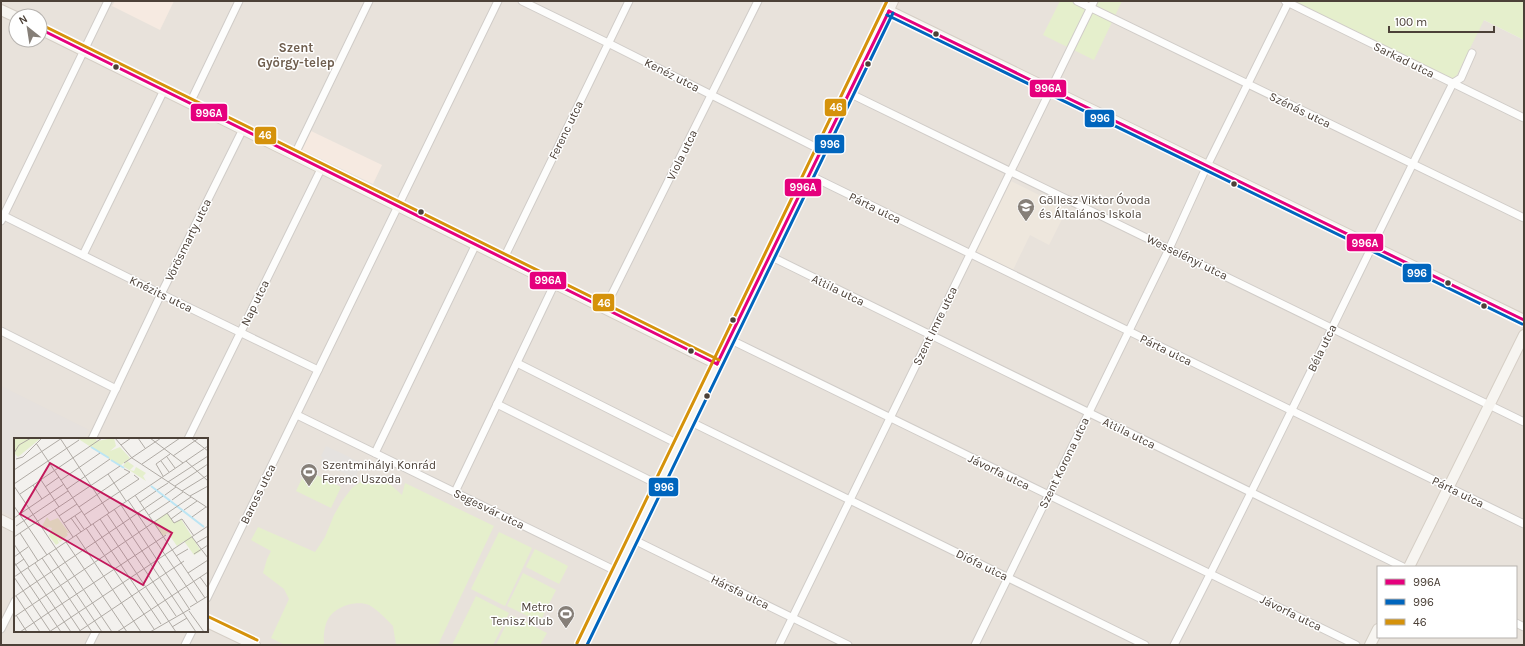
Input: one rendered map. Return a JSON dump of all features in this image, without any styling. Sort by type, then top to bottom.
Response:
[{"type":"street","points":[[2,218],[108,1]]},
{"type":"street","points":[[190,103],[239,1]]},
{"type":"street","points":[[295,154],[369,1]]},
{"type":"street","name":"Baross utca","points":[[208,596],[498,1]]},
{"type":"street","name":"Kenéz utca","points":[[522,1],[821,150]]},
{"type":"street","name":"Ferenc utca","points":[[504,258],[629,1]]},
{"type":"street","name":"Viola utca","points":[[605,308],[758,1]]},
{"type":"street","points":[[581,645],[659,485],[688,421],[894,1]]},
{"type":"street","name":"Szénás utca","points":[[1077,1],[1092,4],[1248,84],[1524,218]]},
{"type":"street","name":"Sarkad utca","points":[[1287,2],[1524,118]]},
{"type":"street","name":"Szent Korona utca","points":[[974,645],[1169,249],[1287,2]]},
{"type":"street","name":"Szent Imre utca","points":[[779,645],[1092,4]]},
{"type":"street","points":[[889,11],[1524,320]]},
{"type":"street","points":[[48,33],[322,167],[717,364]]},
{"type":"street","name":"Béla utca","points":[[1174,645],[1252,493],[1373,247],[1412,164],[1453,83],[1461,78],[1472,53]]},
{"type":"street","points":[[83,255],[164,90]]},
{"type":"street","name":"Wesselényi utca","points":[[849,93],[1524,422]]},
{"type":"street","name":"Vörösmarty utca","points":[[92,438],[161,294],[243,129]]},
{"type":"street","name":"Nap utca","points":[[188,438],[322,167]]},
{"type":"street","name":"Párta utca","points":[[809,175],[1524,524]]},
{"type":"street","name":"Knézits utca","points":[[2,218],[83,255],[318,370]]},
{"type":"street","points":[[374,454],[476,244]]},
{"type":"street","name":"Attila utca","points":[[770,256],[930,336],[1089,412],[1401,566]]},
{"type":"street","points":[[455,492],[554,283]]},
{"type":"street","points":[[1,331],[116,389]]},
{"type":"street","points":[[1410,566],[1524,335]]},
{"type":"street","name":"Jávorfa utca","points":[[729,339],[1356,645]]},
{"type":"street","points":[[517,363],[678,444]]},
{"type":"street","points":[[498,404],[659,485]]},
{"type":"street","name":"Segesvár utca","points":[[297,415],[374,454],[616,571]]},
{"type":"street","name":"Diófa utca","points":[[688,421],[1145,645]]},
{"type":"street","points":[[1,520],[14,526]]},
{"type":"street","name":"Hársfa utca","points":[[632,539],[848,645]]},
{"type":"street","points":[[1,629],[14,602]]},
{"type":"street","points":[[208,622],[255,645]]},
{"type":"street","points":[[1370,645],[1377,631]]},
{"type":"street","points":[[89,645],[96,632]]},
{"type":"street","points":[[185,645],[192,632]]},
{"type":"shaded area","points":[[1,1],[1289,1],[1484,20],[1524,40],[1524,645],[1,645]]},
{"type":"shaded area","points":[[115,1],[174,1],[160,30],[112,6]]},
{"type":"shaded area","points":[[311,131],[382,165],[373,184],[302,150]]},
{"type":"shaded area","name":"Göllesz Viktor Óvoda és Általános Iskola","points":[[1011,181],[1067,209],[1049,245],[1030,235],[1013,270],[976,252]]},
{"type":"shaded area","points":[[1,386],[89,430],[85,438],[14,438],[14,518],[1,511]]},
{"type":"shaded area","points":[[326,446],[362,463],[355,478],[320,462]]},
{"type":"green space","points":[[1060,1],[1122,1],[1094,60],[1043,35]]},
{"type":"green space","points":[[1289,1],[1524,1],[1524,40],[1484,20],[1453,83]]},
{"type":"green space","points":[[306,470],[341,487],[331,508],[296,491]]},
{"type":"green space","points":[[369,476],[374,476],[383,480],[402,495],[405,483],[494,526],[438,645],[396,645],[393,626],[372,607],[367,604],[360,603],[343,607],[328,618],[325,630],[324,645],[285,645],[271,638],[289,599],[284,589],[263,573],[271,551],[251,540],[258,527],[315,552],[325,537],[334,515],[342,501],[352,488]]},
{"type":"green space","points":[[499,532],[532,548],[505,606],[471,589]]},
{"type":"green space","points":[[535,549],[568,566],[559,584],[526,567]]},
{"type":"green space","points":[[523,573],[556,590],[540,622],[507,606]]},
{"type":"green space","points":[[476,596],[509,613],[493,645],[452,645]]},
{"type":"green space","points":[[511,615],[547,633],[540,645],[496,645]]},
{"type":"transit line","name":"46","points":[[577,643],[887,1]]},
{"type":"transit line","name":"996A","points":[[889,11],[1524,320]]},
{"type":"transit line","name":"996A","points":[[717,364],[889,11]]},
{"type":"transit line","name":"996","points":[[587,645],[893,13]]},
{"type":"transit line","name":"996","points":[[887,15],[1522,324]]},
{"type":"transit line","name":"46","points":[[48,28],[719,360]]},
{"type":"transit line","name":"996A","points":[[48,33],[717,364]]},
{"type":"transit line","name":"46","points":[[209,617],[257,640]]},
{"type":"place","name":"Göllesz Viktor Óvoda és Általános Iskola","points":[[1026,222]]},
{"type":"place","name":"Szentmihályi Konrád Ferenc Uszoda","points":[[309,487]]},
{"type":"place","name":"Metro Tenisz Klub","points":[[566,629]]},
{"type":"district","name":"Szent György-telep","points":[[296,54]]}]
